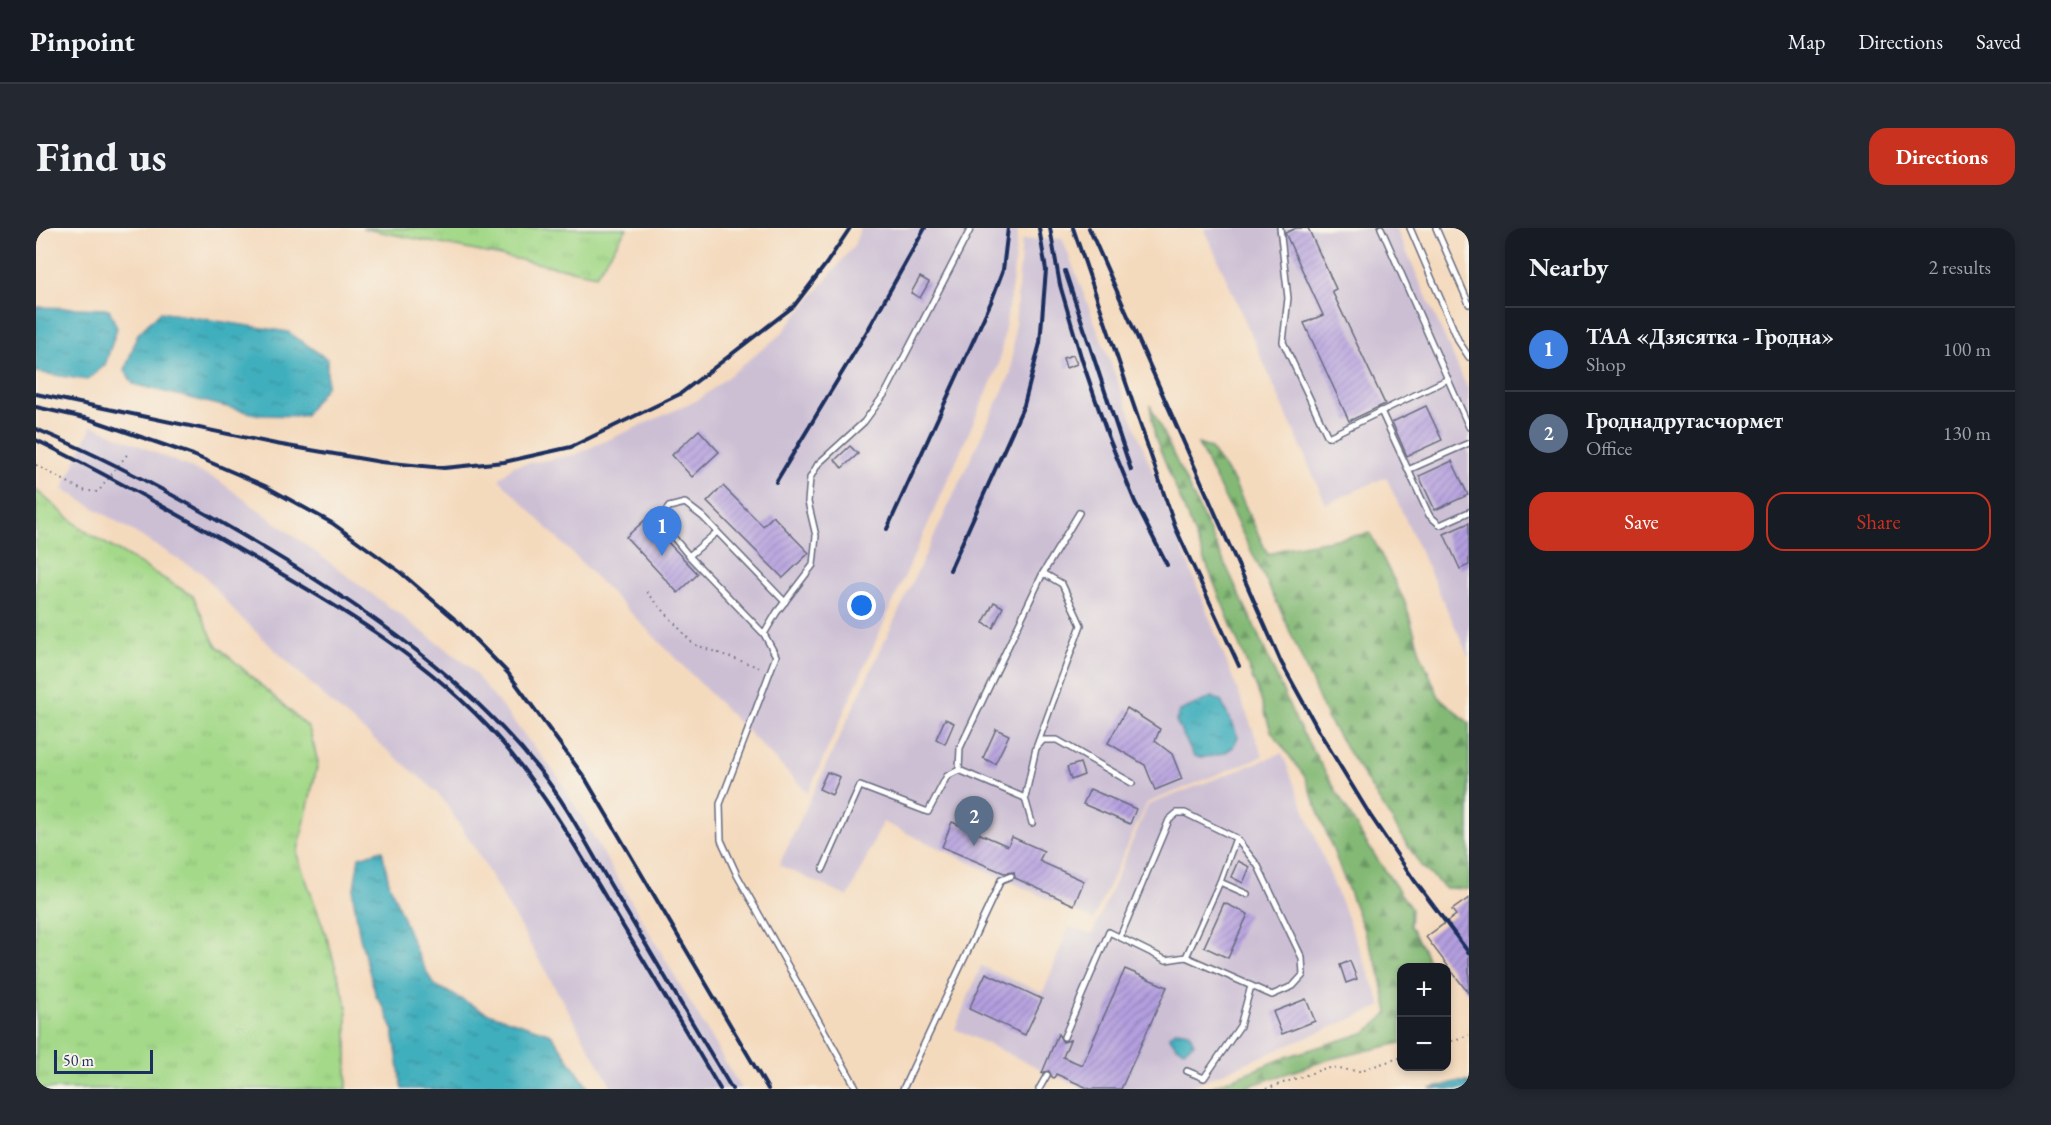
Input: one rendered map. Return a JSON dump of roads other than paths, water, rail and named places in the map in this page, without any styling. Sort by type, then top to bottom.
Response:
[{"type":"lane","points":[[764,634],[777,612],[813,565],[816,537],[807,502],[810,478],[818,465],[864,422],[886,392],[971,228]]},
{"type":"lane","points":[[1280,228],[1288,298],[1283,342],[1328,437],[1448,379]]},
{"type":"lane","points":[[1381,228],[1469,428]]},
{"type":"lane","points":[[1410,228],[1459,342],[1469,357]]},
{"type":"lane","points":[[1436,228],[1469,304]]},
{"type":"lane","points":[[1381,411],[1429,515],[1440,525],[1469,512]]},
{"type":"lane","points":[[1408,470],[1469,443]]},
{"type":"lane","points":[[785,602],[717,532],[685,503],[669,507],[659,520],[689,556],[764,634],[776,656],[720,804],[721,840],[737,875],[857,1089]]},
{"type":"lane","points":[[959,770],[960,748],[1044,573],[1079,513]]},
{"type":"lane","points":[[689,556],[717,532]]},
{"type":"lane","points":[[1032,824],[1025,798],[1036,748],[1081,625],[1062,584],[1044,573]]},
{"type":"lane","points":[[1036,748],[1043,740],[1057,740],[1132,783]]},
{"type":"lane","points":[[823,869],[860,786],[928,812],[947,776],[959,770],[1025,798]]},
{"type":"lane","points":[[1064,1037],[1109,932],[1166,960],[1186,957],[1272,994],[1293,986],[1303,975],[1302,958],[1258,866],[1236,838],[1185,813],[1177,813],[1169,820],[1120,937]]},
{"type":"lane","points":[[1186,957],[1220,882],[1236,838]]},
{"type":"lane","points":[[903,1089],[1001,880],[1011,876]]},
{"type":"lane","points":[[1220,882],[1247,894]]},
{"type":"lane","points":[[1187,1071],[1204,1078],[1240,1026],[1251,986]]},
{"type":"lane","points":[[1039,1089],[1047,1075]]},
{"type":"water","points":[[36,307],[109,309],[117,328],[105,365],[87,380],[36,372]]},
{"type":"water","points":[[160,312],[288,332],[327,359],[327,385],[304,416],[260,415],[133,384],[125,370],[138,334]]},
{"type":"water","points":[[1212,697],[1221,701],[1238,737],[1233,747],[1225,752],[1209,757],[1194,756],[1176,721],[1180,711]]},
{"type":"water","points":[[382,850],[389,883],[416,951],[433,984],[485,1012],[551,1034],[589,1089],[402,1089],[393,1030],[385,1009],[376,996],[360,938],[353,895],[359,857]]},
{"type":"water","points":[[1177,1030],[1189,1032],[1194,1043],[1184,1050],[1176,1046],[1169,1036]]},
{"type":"water","points":[[1456,1082],[1469,1082],[1469,1089],[1430,1089]]},
{"type":"railway","points":[[36,394],[276,444],[381,462],[444,468],[504,462],[571,447],[680,394],[794,306],[850,228]]},
{"type":"railway","points":[[776,482],[869,328],[925,228]]},
{"type":"railway","points":[[887,529],[991,302],[1003,270],[1008,228]]},
{"type":"railway","points":[[950,570],[1024,405],[1040,343],[1046,270],[1039,228]]},
{"type":"railway","points":[[1050,228],[1060,285],[1108,436],[1135,502],[1167,565]]},
{"type":"railway","points":[[1073,228],[1176,529],[1239,666]]},
{"type":"railway","points":[[1089,228],[1281,662],[1320,733],[1370,815],[1414,880],[1469,953]]},
{"type":"railway","points":[[1065,271],[1131,470]]},
{"type":"railway","points":[[36,407],[89,419],[193,455],[265,486],[332,523],[400,572],[457,621],[508,673],[585,778],[768,1089]]},
{"type":"railway","points":[[36,429],[139,477],[321,583],[400,638],[474,700],[508,734],[540,771],[559,798],[732,1089]]},
{"type":"railway","points":[[36,440],[165,508],[345,612],[412,658],[473,711],[530,778],[557,818],[720,1089]]},
{"type":"place","name":"ТАА «Дзясятка - Гродна»","points":[[662,556]]},
{"type":"place","name":"Гроднадругасчормет","points":[[974,846]]}]
